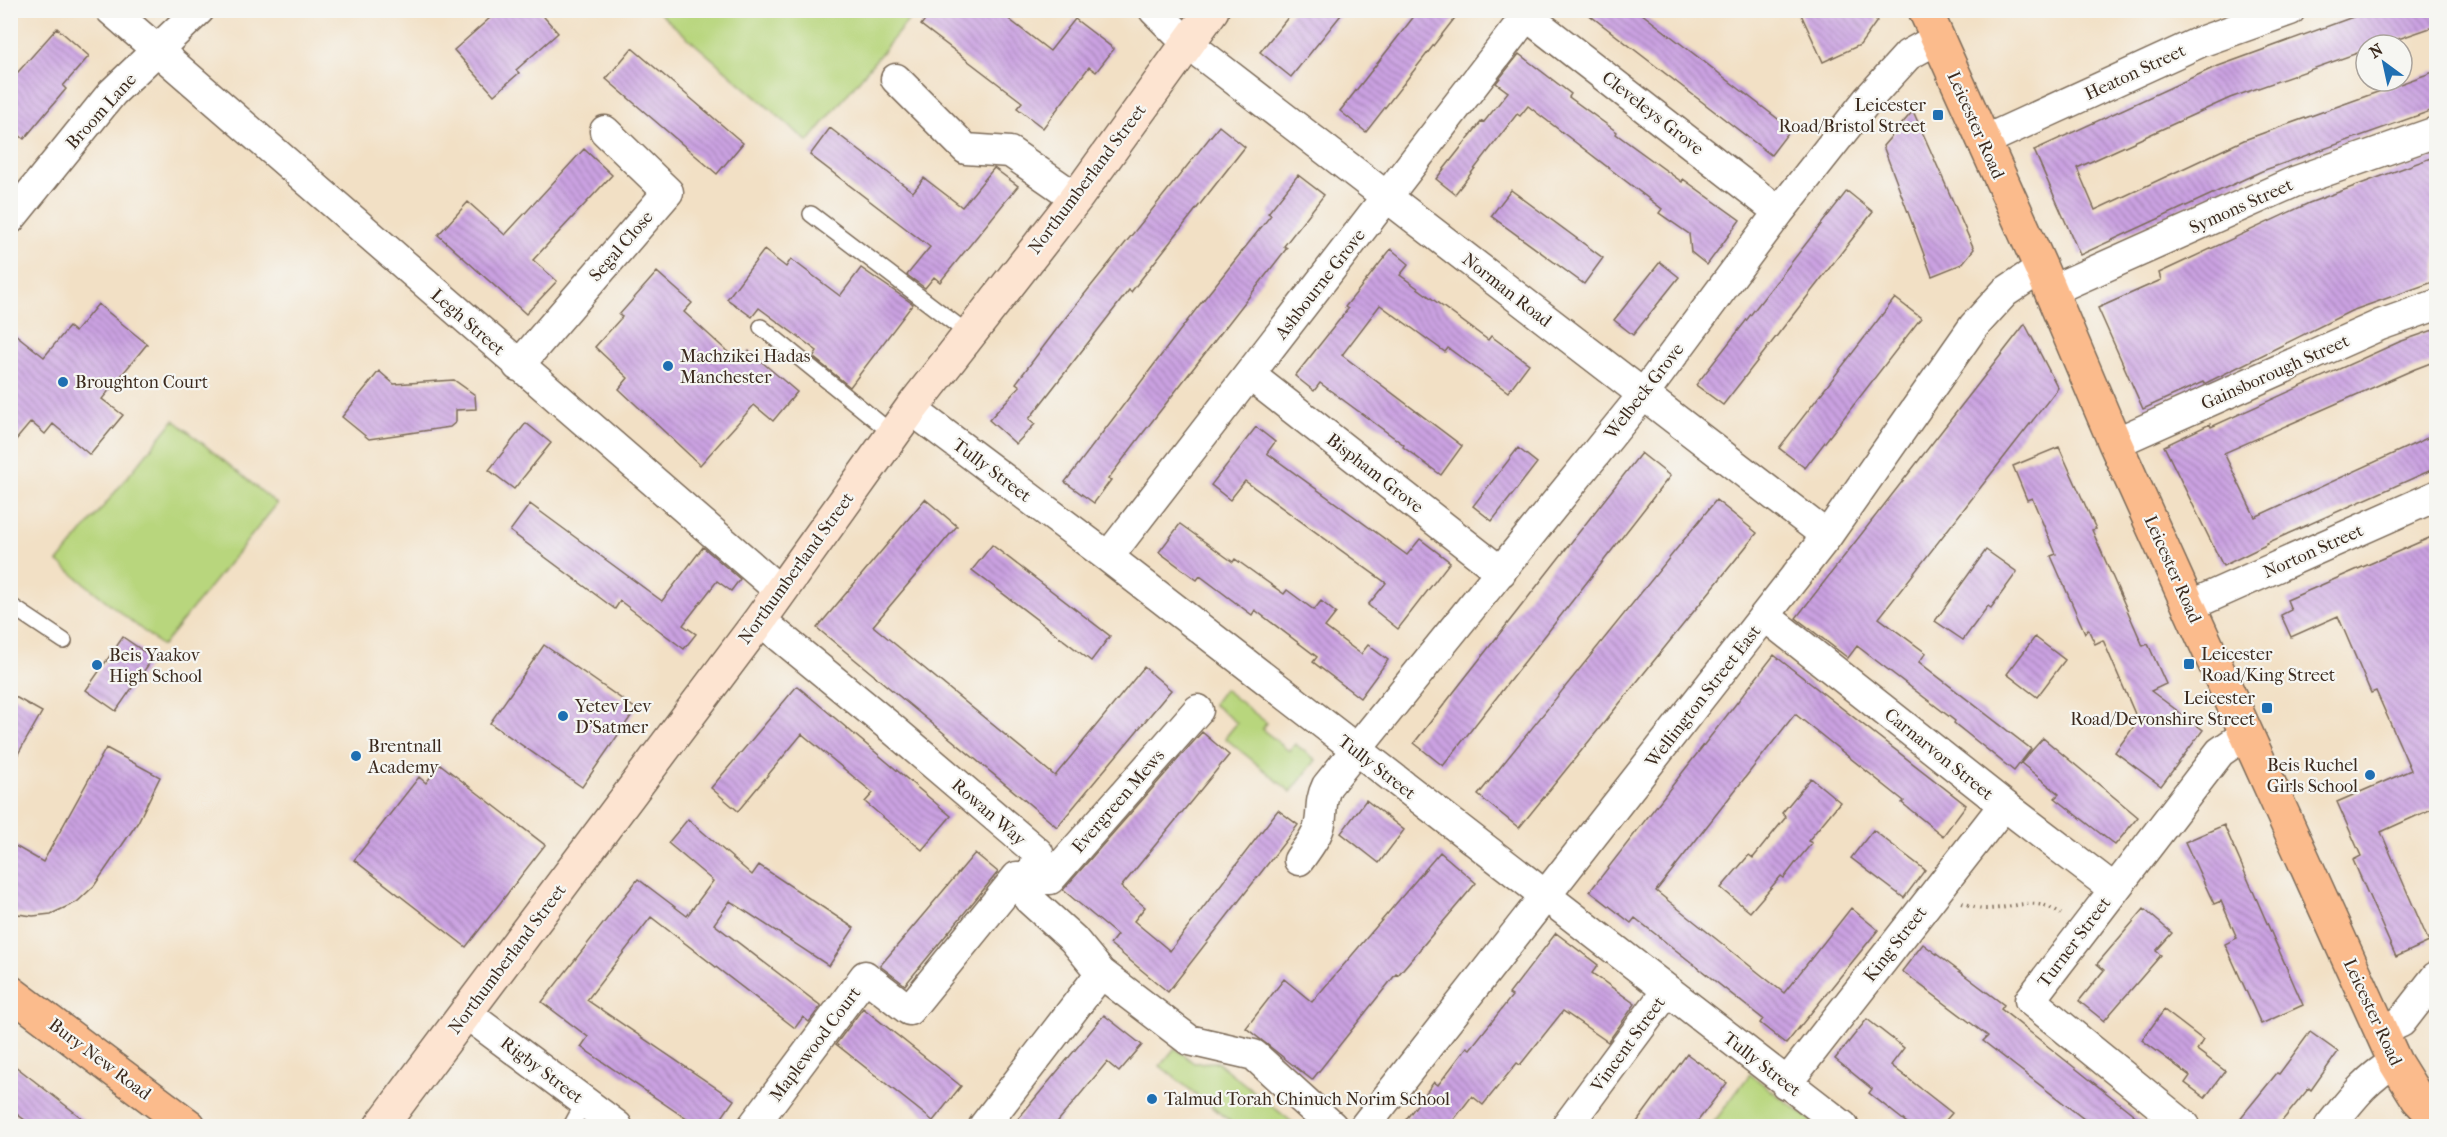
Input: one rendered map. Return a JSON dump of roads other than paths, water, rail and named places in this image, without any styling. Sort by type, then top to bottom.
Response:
[{"type":"main road","name":"Leicester Road","points":[[1931,25],[2115,443],[2380,1031],[2395,1062],[2418,1099],[2436,1118]]},
{"type":"main road","name":"Bury New Road","points":[[10,992],[189,1126]]},
{"type":"street","name":"Legh Street","points":[[111,10],[518,366],[780,591]]},
{"type":"street","name":"Broom Lane","points":[[10,219],[112,93],[199,10]]},
{"type":"street","name":"Norman Road","points":[[1154,10],[1187,43],[1827,536]]},
{"type":"street","name":"Northumberland Street","points":[[381,1126],[760,620],[902,422],[1076,198],[1212,10]]},
{"type":"street","name":"Heaton Street","points":[[1984,141],[2200,42],[2290,10]]},
{"type":"street","name":"Ashbourne Grove","points":[[1108,557],[1529,13]]},
{"type":"street","name":"Cleveleys Grove","points":[[1529,13],[1779,212]]},
{"type":"street","name":"Welbeck Grove","points":[[1299,860],[1318,831],[1321,821],[1321,799],[1327,786],[1643,394],[1779,212],[1869,98],[1908,55],[1931,25]]},
{"type":"street","points":[[896,80],[966,149],[1010,152],[1076,198]]},
{"type":"street","name":"Segal Close","points":[[518,366],[668,192],[605,131]]},
{"type":"street","name":"Symons Street","points":[[2045,280],[2294,182],[2436,132]]},
{"type":"street","name":"Wellington Street East","points":[[1365,1126],[1827,536],[1974,326],[2005,292],[2045,280]]},
{"type":"street","name":"Gainsborough Street","points":[[2115,443],[2380,326],[2436,306]]},
{"type":"street","name":"Bispham Grove","points":[[1250,375],[1501,572]]},
{"type":"street","name":"Tully Street","points":[[902,422],[1108,557],[1842,1126]]},
{"type":"street","name":"Norton Street","points":[[2189,606],[2436,496]]},
{"type":"street","name":"Carnarvon Street","points":[[1765,616],[2114,890]]},
{"type":"street","name":"Rowan Way","points":[[760,620],[1038,853],[1029,899],[1073,939],[1101,974]]},
{"type":"street","name":"Evergreen Mews","points":[[1033,878],[1050,879],[1198,710]]},
{"type":"street","name":"Turner Street","points":[[2185,1126],[2030,1000],[2220,752],[2246,734]]},
{"type":"street","name":"King Street","points":[[1786,1084],[2004,805]]},
{"type":"street","name":"Maplewood Court","points":[[753,1126],[865,976],[909,1010],[1017,877],[1033,878]]},
{"type":"street","points":[[984,1126],[1101,974],[1189,1040],[1254,1055],[1332,1126]]},
{"type":"street","points":[[2380,1031],[2401,1023],[2436,977]]},
{"type":"street","name":"Vincent Street","points":[[1567,1126],[1667,991]]},
{"type":"street","name":"Rigby Street","points":[[467,1014],[577,1114],[617,1126]]},
{"type":"street","points":[[2330,1126],[2361,1087],[2377,1072],[2395,1062]]},
{"type":"lane","points":[[811,214],[970,334]]},
{"type":"lane","points":[[762,327],[902,422]]},
{"type":"lane","points":[[10,605],[64,641]]},
{"type":"place","name":"Leicester Road/Bristol Street","points":[[1938,115]]},
{"type":"place","name":"Machzikei Hadas Manchester","points":[[668,366]]},
{"type":"place","name":"Broughton Court","points":[[63,382]]},
{"type":"place","name":"Leicester Road/King Street","points":[[2189,664]]},
{"type":"place","name":"Beis Yaakov High School","points":[[97,665]]},
{"type":"place","name":"Leicester Road/Devonshire Street","points":[[2267,708]]},
{"type":"place","name":"Yetev Lev D'Satmer","points":[[563,716]]},
{"type":"place","name":"Brentnall Academy","points":[[356,756]]},
{"type":"place","name":"Beis Ruchel Girls School","points":[[2370,775]]},
{"type":"place","name":"Talmud Torah Chinuch Norim School","points":[[1152,1099]]}]
